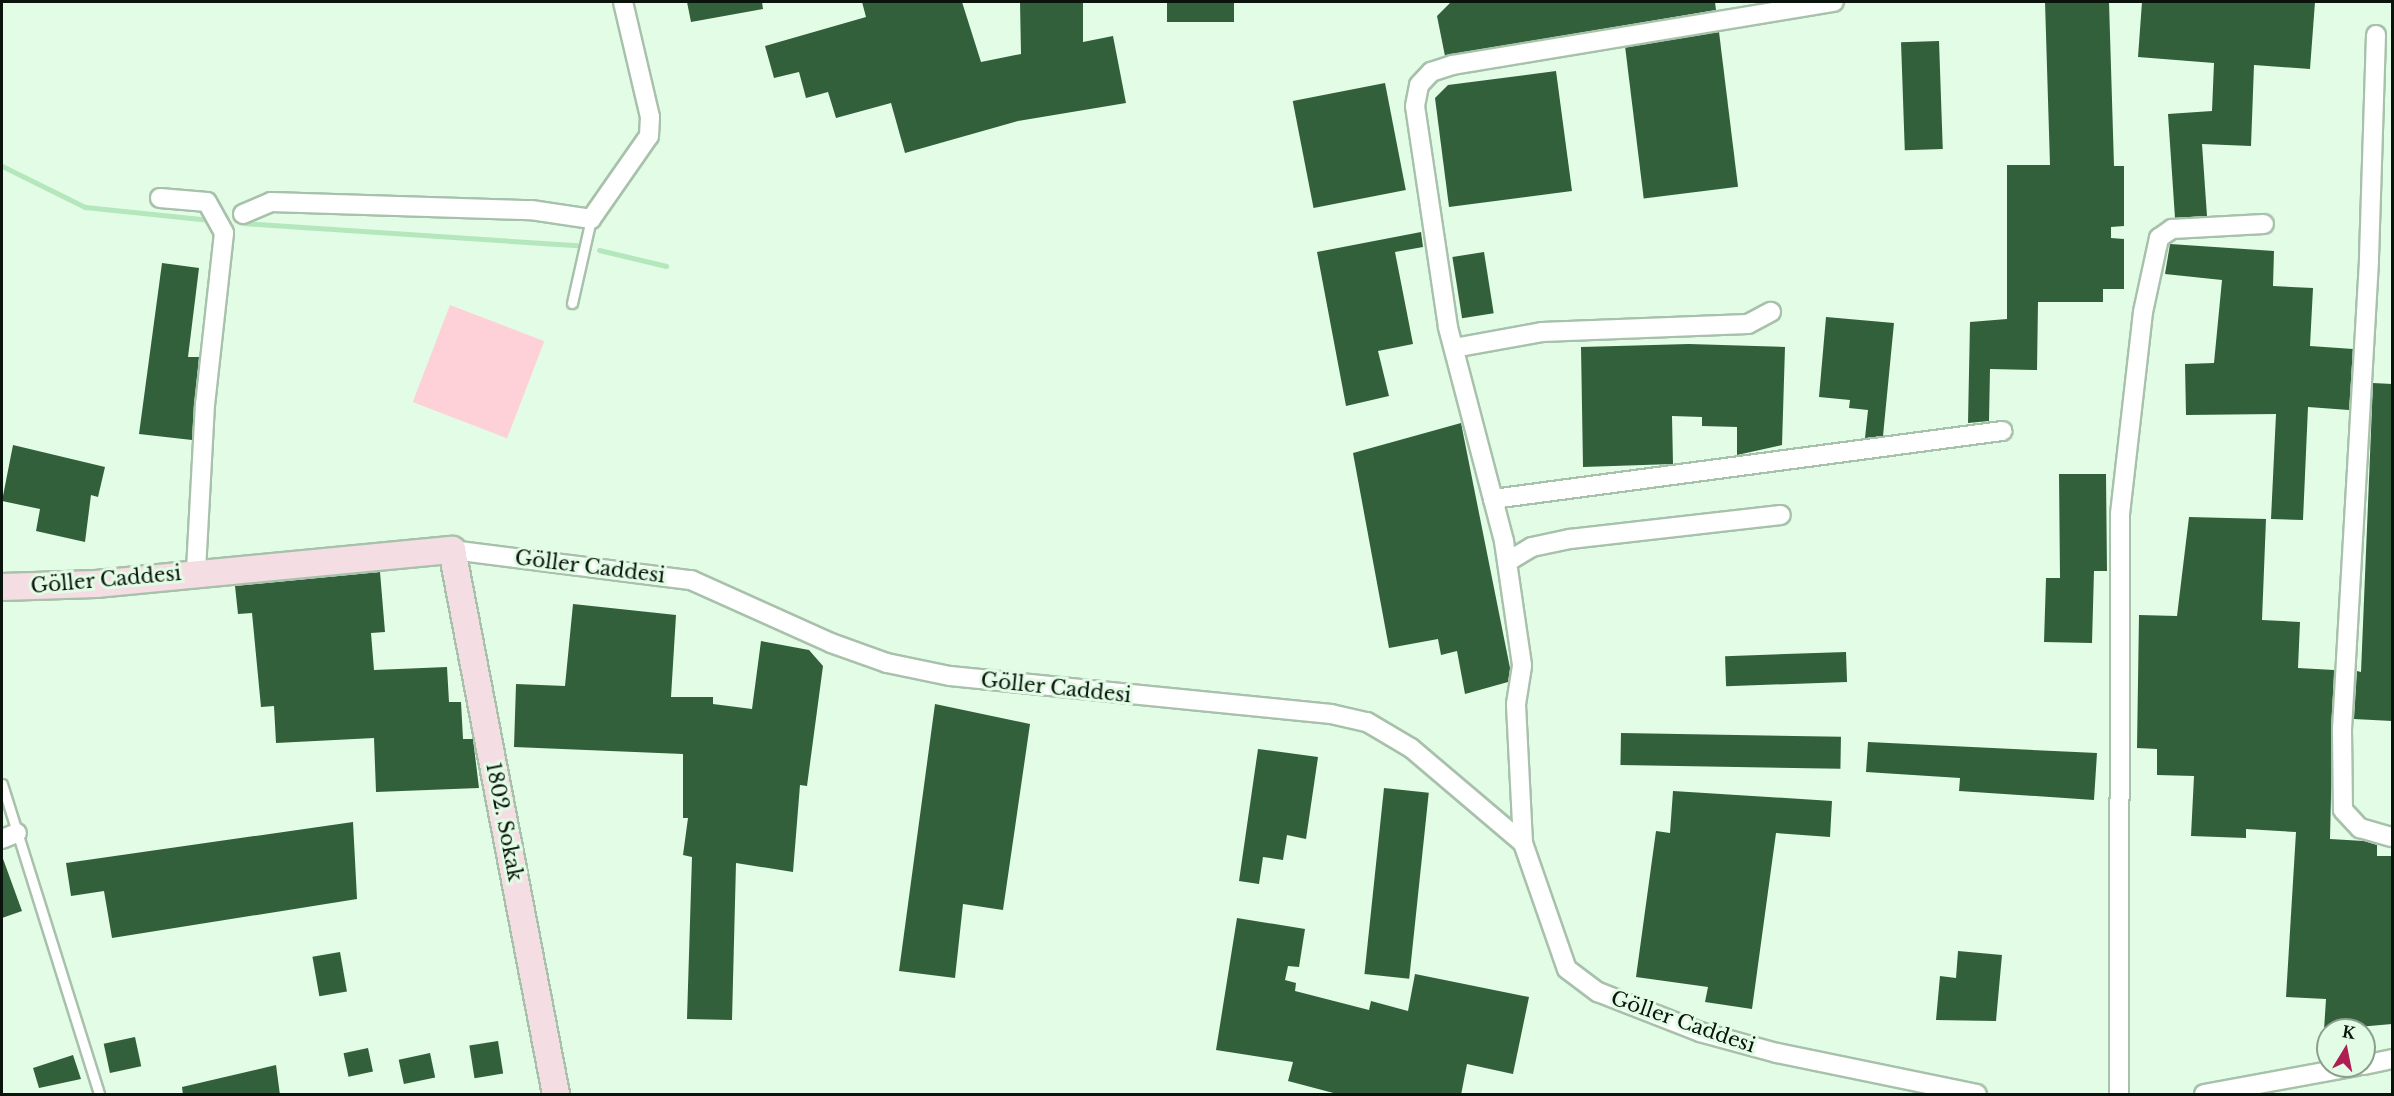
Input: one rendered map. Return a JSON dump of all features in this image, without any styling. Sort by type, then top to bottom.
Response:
[{"type":"street","points":[[243,214],[271,202],[531,210],[591,219],[649,136],[651,117],[623,2]]},
{"type":"street","points":[[1523,843],[1516,704],[1522,665],[1507,562],[1454,348],[1415,106],[1419,85],[1431,72],[1834,2]]},
{"type":"street","points":[[2376,35],[2369,261],[2342,730],[2343,810],[2360,828],[2392,837]]},
{"type":"street","points":[[160,198],[207,202],[224,233],[205,404],[196,572]]},
{"type":"street","points":[[2119,1095],[2120,514],[2143,312],[2159,237],[2172,229],[2264,224]]},
{"type":"street","points":[[1454,348],[1542,333],[1748,324],[1771,312]]},
{"type":"street","points":[[1493,500],[2002,431]]},
{"type":"street","points":[[1507,562],[1533,547],[1569,539],[1781,515]]},
{"type":"street","name":"Göller Caddesi","points":[[2,587],[452,550],[691,580],[831,643],[887,663],[950,676],[1331,714],[1367,722],[1411,747],[1523,843],[1567,969],[1598,992],[1722,1038],[1977,1095]]},
{"type":"street","name":"1802. Sokak","points":[[452,550],[556,1095]]},
{"type":"street","points":[[2376,1062],[2392,1059]]},
{"type":"street","points":[[2204,1095],[2316,1074]]},
{"type":"lane","points":[[572,303],[591,219]]},
{"type":"lane","points":[[2,784],[9,836],[99,1095]]},
{"type":"shaded area","points":[[450,305],[544,341],[507,438],[413,402]]},
{"type":"building","points":[[687,2],[762,2],[763,9],[691,22]]},
{"type":"building","points":[[862,2],[962,2],[981,62],[1021,54],[1020,2],[1083,2],[1083,42],[1113,36],[1126,103],[1018,121],[905,153],[891,103],[836,118],[828,92],[806,98],[799,72],[774,78],[765,46],[866,17]]},
{"type":"building","points":[[1167,2],[1234,2],[1234,22],[1167,22]]},
{"type":"building","points":[[1451,2],[1715,2],[1716,10],[1445,56],[1437,16]]},
{"type":"building","points":[[2045,2],[2109,2],[2114,166],[2124,166],[2124,226],[2111,227],[2111,238],[2124,239],[2124,289],[2103,289],[2103,302],[2038,302],[2037,370],[1990,369],[1989,421],[1968,423],[1970,322],[2007,319],[2007,165],[2050,165]]},
{"type":"building","points":[[2142,2],[2315,2],[2310,69],[2254,65],[2251,146],[2202,144],[2207,216],[2175,218],[2168,114],[2212,111],[2214,63],[2138,57]]},
{"type":"building","points":[[1719,32],[1738,187],[1644,198],[1625,44]]},
{"type":"building","points":[[1939,41],[1943,149],[1905,150],[1901,42]]},
{"type":"building","points":[[1556,71],[1572,191],[1449,207],[1435,98],[1448,85]]},
{"type":"building","points":[[1385,83],[1406,190],[1314,208],[1293,101]]},
{"type":"building","points":[[1421,232],[1423,247],[1395,252],[1413,344],[1378,351],[1389,396],[1346,406],[1317,252]]},
{"type":"building","points":[[2170,244],[2274,251],[2273,286],[2313,288],[2310,346],[2353,349],[2349,410],[2308,407],[2303,520],[2271,519],[2276,414],[2186,415],[2185,364],[2214,363],[2222,280],[2165,274]]},
{"type":"building","points":[[1484,252],[1494,313],[1462,318],[1452,257]]},
{"type":"building","points":[[162,263],[199,268],[188,357],[199,357],[192,440],[139,434]]},
{"type":"building","points":[[1826,317],[1894,323],[1883,436],[1865,438],[1868,410],[1849,408],[1850,400],[1819,397]]},
{"type":"building","points":[[1689,344],[1785,347],[1782,445],[1737,455],[1737,427],[1702,426],[1702,417],[1672,416],[1673,464],[1583,467],[1581,347]]},
{"type":"building","points":[[2373,383],[2392,384],[2392,721],[2354,719],[2357,671],[2361,672]]},
{"type":"building","points":[[1461,423],[1510,668],[1508,682],[1465,694],[1457,651],[1441,655],[1438,639],[1389,648],[1353,453]]},
{"type":"building","points":[[13,445],[105,467],[98,497],[91,495],[85,542],[36,531],[40,509],[2,501]]},
{"type":"building","points":[[2059,474],[2106,474],[2107,571],[2094,571],[2092,643],[2044,642],[2046,578],[2060,578]]},
{"type":"building","points":[[2189,517],[2266,519],[2262,620],[2300,622],[2298,668],[2334,670],[2330,839],[2364,841],[2377,845],[2377,856],[2392,856],[2392,1024],[2376,1025],[2376,1018],[2325,1018],[2326,999],[2286,997],[2296,832],[2246,829],[2246,838],[2191,836],[2194,776],[2157,775],[2157,749],[2137,748],[2139,615],[2177,616]]},
{"type":"building","points":[[380,572],[385,632],[371,633],[374,670],[447,667],[449,702],[461,702],[463,739],[473,739],[479,788],[376,792],[374,738],[276,743],[274,706],[261,707],[252,613],[238,614],[235,586]]},
{"type":"building","points":[[573,604],[676,615],[671,697],[713,697],[713,704],[752,709],[761,641],[809,650],[823,666],[807,786],[800,785],[793,872],[736,863],[732,1020],[687,1019],[692,857],[683,855],[688,818],[683,818],[683,754],[514,747],[516,684],[565,686]]},
{"type":"building","points":[[1846,652],[1847,682],[1726,686],[1725,656]]},
{"type":"building","points":[[935,704],[1030,724],[1003,910],[963,904],[955,978],[899,971]]},
{"type":"building","points":[[1621,733],[1841,737],[1840,769],[1620,765]]},
{"type":"building","points":[[1868,742],[2097,753],[2094,800],[1959,791],[1960,778],[1866,772]]},
{"type":"building","points":[[1258,749],[1318,757],[1306,839],[1287,835],[1283,860],[1263,857],[1259,884],[1239,881]]},
{"type":"building","points":[[1384,788],[1429,793],[1409,979],[1364,974]]},
{"type":"building","points":[[1673,791],[1832,801],[1830,837],[1776,833],[1752,1009],[1705,1002],[1708,987],[1636,977],[1656,831],[1670,833]]},
{"type":"building","points":[[353,822],[357,899],[112,938],[104,891],[71,896],[66,863]]},
{"type":"building","points":[[2,856],[22,911],[2,918]]},
{"type":"building","points":[[1237,918],[1305,929],[1299,967],[1288,966],[1285,980],[1296,983],[1295,991],[1369,1010],[1371,1001],[1408,1011],[1415,974],[1529,997],[1513,1074],[1467,1064],[1461,1095],[1341,1095],[1288,1081],[1293,1062],[1216,1050]]},
{"type":"building","points":[[1958,951],[2002,955],[1996,1021],[1936,1020],[1940,976],[1956,978]]},
{"type":"building","points":[[340,952],[347,991],[319,996],[312,957]]},
{"type":"building","points":[[135,1037],[141,1066],[110,1073],[104,1044]]},
{"type":"building","points":[[498,1041],[503,1074],[475,1078],[469,1046]]},
{"type":"building","points":[[368,1048],[373,1071],[349,1077],[344,1053]]},
{"type":"building","points":[[430,1053],[435,1077],[404,1084],[399,1060]]},
{"type":"building","points":[[73,1055],[81,1079],[39,1088],[33,1068]]},
{"type":"building","points":[[276,1065],[280,1095],[183,1095],[182,1087]]},
{"type":"waterway","points":[[2,166],[85,207],[210,220]]},
{"type":"waterway","points":[[242,223],[577,245]]},
{"type":"waterway","points":[[599,250],[666,266]]}]
